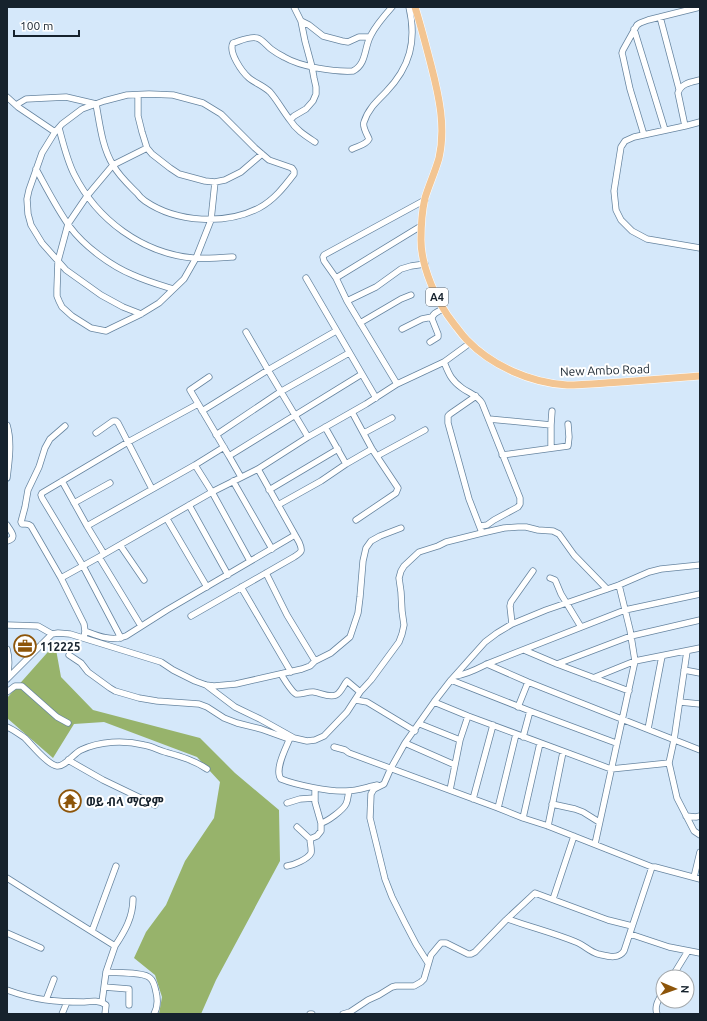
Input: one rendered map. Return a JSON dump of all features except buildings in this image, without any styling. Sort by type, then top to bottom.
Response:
[{"type":"main road","name":"New Ambo Road","points":[[415,7],[436,82],[442,118],[439,158],[425,200],[421,226],[421,242],[427,273],[435,294],[447,315],[467,340],[482,354],[513,372],[548,383],[595,384],[700,376]]},
{"type":"street","points":[[290,120],[306,109],[313,101],[316,94],[312,67],[301,20],[294,7]]},
{"type":"street","points":[[315,142],[300,132],[269,91],[248,78],[231,51],[231,46],[233,43],[256,38],[285,58],[312,67],[328,70],[350,71],[356,69],[364,59],[370,37],[375,28],[392,7]]},
{"type":"street","points":[[352,149],[368,141],[369,139],[363,123],[369,109],[397,80],[405,66],[411,43],[412,30],[412,20],[409,7]]},
{"type":"street","points":[[644,135],[630,89],[623,57],[623,50],[634,29],[640,23],[679,10],[700,7]]},
{"type":"street","points":[[660,17],[679,89],[678,93],[686,126]]},
{"type":"street","points":[[301,20],[324,36],[342,41],[348,42],[356,37],[370,37]]},
{"type":"street","points":[[634,29],[665,130]]},
{"type":"street","points":[[679,89],[687,83],[700,80]]},
{"type":"street","points":[[96,104],[105,150],[113,165],[124,180],[145,201],[161,210],[182,216],[211,220],[244,214],[260,207],[280,192],[294,174],[293,169],[269,160],[221,114],[203,102],[173,95],[127,95],[104,101],[82,109],[62,124],[42,153],[29,190],[27,199],[28,214],[31,225],[36,235],[66,270],[101,296],[141,314]]},
{"type":"street","points":[[138,95],[138,116],[147,148],[156,157],[179,174],[205,181],[214,182],[225,180],[241,172],[262,154]]},
{"type":"street","points":[[7,97],[16,105],[57,130],[74,173],[87,196],[105,217],[127,234],[147,246],[179,256],[196,258],[233,257]]},
{"type":"street","points":[[16,105],[26,99],[66,97],[96,104]]},
{"type":"street","points":[[700,122],[634,137],[625,141],[621,146],[614,191],[616,210],[621,220],[632,231],[648,239],[700,248]]},
{"type":"street","points":[[147,148],[113,165],[87,196],[68,224],[58,261],[57,296],[62,307],[72,316],[91,328],[106,331],[141,314],[160,303],[184,279],[196,258],[211,220],[214,182]]},
{"type":"street","points":[[36,169],[71,229],[89,246],[107,261],[132,275],[173,289]]},
{"type":"street","points":[[396,384],[347,301],[336,278],[324,261],[324,255],[425,200]]},
{"type":"street","points":[[336,278],[421,226]]},
{"type":"street","points":[[347,301],[376,287],[401,269],[425,264]]},
{"type":"street","points":[[306,278],[376,398]]},
{"type":"street","points":[[360,323],[411,294]]},
{"type":"street","points":[[402,329],[422,319],[432,317],[434,314],[443,309]]},
{"type":"street","points":[[430,342],[438,337],[432,317]]},
{"type":"street","points":[[202,411],[268,370],[336,331]]},
{"type":"street","points":[[246,332],[280,392],[308,437]]},
{"type":"street","points":[[61,578],[212,492],[258,469],[308,437],[376,398],[396,384],[444,362],[470,343]]},
{"type":"street","points":[[216,435],[280,392],[349,352]]},
{"type":"street","points":[[444,362],[450,376],[456,383],[479,398],[482,403],[520,498],[520,504],[518,507],[494,520],[481,530]]},
{"type":"street","points":[[229,456],[362,374]]},
{"type":"street","points":[[209,377],[190,390],[241,477]]},
{"type":"street","points":[[476,396],[450,414],[448,416],[448,423],[469,499],[481,530]]},
{"type":"street","points":[[120,638],[83,566],[41,495],[44,491],[128,442],[198,404]]},
{"type":"street","points":[[551,448],[552,411]]},
{"type":"street","points":[[352,412],[372,449],[398,488],[396,493],[356,520]]},
{"type":"street","points":[[364,432],[392,418]]},
{"type":"street","points":[[489,419],[551,425]]},
{"type":"street","points":[[96,433],[113,421],[116,421],[152,489]]},
{"type":"street","points":[[502,455],[566,446],[568,445],[569,437],[568,424]]},
{"type":"street","points":[[7,425],[10,440],[7,478]]},
{"type":"street","points":[[65,426],[50,439],[45,448],[39,467],[28,490],[21,522],[22,524],[29,524],[31,526],[61,578],[84,624],[84,638]]},
{"type":"street","points":[[325,427],[346,464]]},
{"type":"street","points":[[377,456],[425,430]]},
{"type":"street","points":[[87,526],[224,447]]},
{"type":"street","points":[[270,490],[338,449]]},
{"type":"street","points":[[278,506],[372,449]]},
{"type":"street","points":[[195,465],[212,492],[250,562]]},
{"type":"street","points":[[191,616],[300,553],[301,547],[295,535],[258,469]]},
{"type":"street","points":[[62,481],[141,626]]},
{"type":"street","points":[[233,481],[272,549]]},
{"type":"street","points":[[74,503],[110,483]]},
{"type":"street","points":[[189,505],[228,575]]},
{"type":"street","points":[[166,518],[207,586]]},
{"type":"street","points":[[7,525],[13,535],[12,540],[7,541]]},
{"type":"street","points":[[69,655],[81,663],[88,672],[115,691],[156,701],[199,704],[207,707],[224,718],[237,723],[307,741],[315,740],[324,736],[347,712],[360,692],[371,680],[398,642],[404,625],[399,578],[404,566],[419,552],[481,530],[526,527],[538,530],[553,530],[560,534],[574,555],[607,589]]},
{"type":"street","points":[[206,685],[214,686],[236,684],[291,672],[310,666],[315,661],[331,653],[350,637],[358,613],[363,561],[366,548],[371,541],[401,528]]},
{"type":"street","points":[[85,631],[99,636],[114,639],[120,638],[295,535]]},
{"type":"street","points":[[120,545],[144,580]]},
{"type":"street","points":[[428,963],[416,944],[392,898],[385,879],[370,818],[371,794],[374,789],[384,784],[405,743],[453,678],[485,642],[512,624],[619,585],[652,571],[660,569],[700,567]]},
{"type":"street","points":[[512,624],[511,602],[533,571]]},
{"type":"street","points":[[266,573],[287,615],[315,661]]},
{"type":"street","points":[[550,578],[556,582],[561,594],[582,627]]},
{"type":"street","points":[[595,844],[635,661],[631,636],[619,585]]},
{"type":"street","points":[[241,587],[291,672]]},
{"type":"street","points":[[453,678],[625,610],[700,594]]},
{"type":"street","points":[[557,664],[631,636],[700,620]]},
{"type":"street","points":[[7,626],[38,626],[52,634],[62,633],[84,638],[161,662],[206,685],[235,707],[260,719],[292,738]]},
{"type":"street","points":[[7,649],[9,656],[9,671],[7,679],[52,634]]},
{"type":"street","points":[[593,678],[635,661],[700,648]]},
{"type":"street","points":[[524,650],[629,692]]},
{"type":"street","points":[[687,651],[674,740],[669,763],[677,798],[694,831],[700,835]]},
{"type":"street","points":[[648,729],[662,656]]},
{"type":"street","points":[[487,664],[528,682],[700,750]]},
{"type":"street","points":[[684,670],[700,673]]},
{"type":"street","points":[[281,674],[294,693],[298,694],[312,692],[323,695],[336,695],[348,681],[360,692]]},
{"type":"street","points":[[453,678],[530,712],[616,743]]},
{"type":"street","points":[[518,707],[528,682]]},
{"type":"street","points":[[7,692],[15,686],[22,686],[57,717],[68,723]]},
{"type":"street","points":[[356,700],[367,702],[415,730]]},
{"type":"street","points":[[434,702],[523,737],[611,769],[669,763]]},
{"type":"street","points":[[680,702],[700,704]]},
{"type":"street","points":[[523,737],[530,712]]},
{"type":"street","points":[[450,790],[460,740],[468,716]]},
{"type":"street","points":[[420,724],[460,740]]},
{"type":"street","points":[[473,799],[493,725]]},
{"type":"street","points":[[7,727],[16,731],[51,764],[57,766],[62,766],[75,753],[82,749],[99,744],[115,742],[146,745],[179,756],[207,769]]},
{"type":"street","points":[[498,808],[516,734]]},
{"type":"street","points":[[292,738],[280,762],[278,772],[280,778],[286,781],[315,788],[330,790],[349,791],[384,784]]},
{"type":"street","points":[[405,743],[455,765]]},
{"type":"street","points":[[523,818],[540,743]]},
{"type":"street","points":[[334,747],[548,826],[652,867],[697,878],[700,852]]},
{"type":"street","points":[[548,826],[563,752]]},
{"type":"street","points":[[68,760],[103,780],[155,805]]},
{"type":"street","points":[[310,839],[320,833],[322,828],[315,802],[315,788]]},
{"type":"street","points":[[321,823],[328,820],[344,807],[348,801],[349,791]]},
{"type":"street","points":[[287,803],[300,799],[315,798]]},
{"type":"street","points":[[552,804],[579,811],[599,822]]},
{"type":"street","points":[[686,816],[700,816]]},
{"type":"street","points":[[287,866],[298,863],[309,855],[311,851],[310,839],[297,827]]},
{"type":"street","points":[[553,899],[574,836]]},
{"type":"street","points":[[92,931],[116,866]]},
{"type":"street","points":[[508,919],[578,942],[597,954],[617,957],[622,954],[630,934],[652,867]]},
{"type":"street","points":[[7,878],[115,946]]},
{"type":"street","points":[[343,1014],[350,1012],[392,987],[414,986],[421,982],[424,979],[431,955],[441,943],[446,943],[468,954],[472,954],[535,893],[608,920],[632,926]]},
{"type":"street","points":[[102,1002],[106,972],[115,946],[129,921],[133,906],[133,899]]},
{"type":"street","points":[[7,933],[41,948]]},
{"type":"street","points":[[630,934],[669,947],[700,952]]},
{"type":"street","points":[[677,969],[688,951]]},
{"type":"street","points":[[106,972],[143,974],[151,978],[155,987],[158,1002],[154,1014]]},
{"type":"street","points":[[46,1000],[54,979]]},
{"type":"street","points":[[104,987],[129,989],[129,1005]]},
{"type":"street","points":[[7,990],[38,999],[67,1002],[102,1002],[106,1005],[105,1014]]},
{"type":"street","points":[[62,1014],[67,1002]]},
{"type":"green space","points":[[55,644],[61,677],[93,710],[200,738],[235,773],[279,810],[280,861],[216,980],[201,1014],[159,1014],[162,997],[155,975],[134,958],[146,932],[166,905],[185,861],[214,818],[220,782],[197,757],[104,722],[74,724],[53,758],[7,718],[7,698]]},
{"type":"place","name":"112225","points":[[25,646]]},
{"type":"place","name":"ወይ ብላ ማርያም","points":[[70,801]]}]
